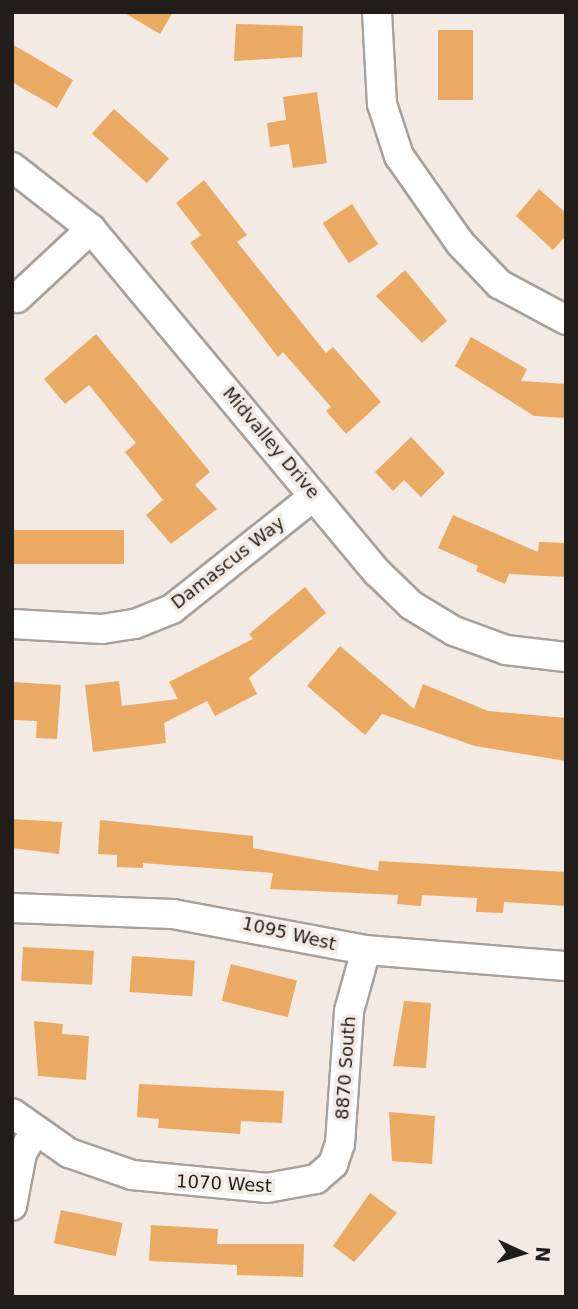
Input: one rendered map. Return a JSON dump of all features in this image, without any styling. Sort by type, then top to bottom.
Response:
[{"type":"street","points":[[377,12],[383,104],[399,156],[460,243],[499,284],[566,320]]},
{"type":"street","name":"Midvalley Drive","points":[[12,167],[91,229],[314,496],[411,605],[454,631],[506,650],[566,657]]},
{"type":"street","points":[[17,298],[91,229]]},
{"type":"street","name":"Damascus Way","points":[[12,624],[102,628],[135,624],[172,609],[314,496]]},
{"type":"street","name":"1095 West","points":[[12,908],[218,919],[366,950],[566,965]]},
{"type":"street","name":"8870 South","points":[[316,1179],[333,1164],[340,1144],[349,1011],[366,950]]},
{"type":"street","name":"1070 West","points":[[12,1113],[69,1153],[132,1175],[267,1188],[316,1179]]},
{"type":"street","points":[[12,1206],[22,1153],[34,1131]]},
{"type":"building","points":[[123,12],[173,12],[160,34]]},
{"type":"building","points":[[236,24],[303,26],[302,57],[234,61]]},
{"type":"building","points":[[438,30],[473,30],[473,100],[438,100]]},
{"type":"building","points":[[12,44],[73,80],[57,108],[12,82]]},
{"type":"building","points":[[317,92],[327,163],[293,168],[289,144],[270,147],[267,123],[286,120],[283,97]]},
{"type":"building","points":[[114,109],[169,159],[147,183],[92,134]]},
{"type":"building","points":[[204,180],[247,235],[237,242],[326,353],[333,347],[381,402],[346,434],[326,411],[331,407],[283,352],[278,357],[190,243],[201,235],[176,203]]},
{"type":"building","points":[[539,189],[566,213],[566,236],[553,250],[516,216]]},
{"type":"building","points":[[352,204],[378,244],[349,263],[323,223]]},
{"type":"building","points":[[405,270],[447,321],[422,343],[376,296]]},
{"type":"building","points":[[96,334],[210,472],[195,485],[217,509],[171,544],[146,515],[163,500],[125,452],[136,443],[89,385],[65,404],[44,379]]},
{"type":"building","points":[[471,337],[527,369],[521,381],[566,384],[566,418],[534,416],[455,366]]},
{"type":"building","points":[[411,437],[445,473],[421,497],[404,480],[393,491],[375,472]]},
{"type":"building","points":[[453,515],[538,552],[539,542],[566,543],[566,577],[509,574],[505,584],[476,571],[478,566],[438,548]]},
{"type":"building","points":[[12,530],[124,530],[124,564],[12,564]]},
{"type":"building","points":[[305,587],[326,613],[249,678],[257,694],[215,716],[207,701],[164,723],[166,743],[93,752],[85,685],[119,681],[122,706],[178,699],[169,682],[253,639],[249,634]]},
{"type":"building","points":[[340,646],[414,709],[423,684],[488,711],[566,718],[566,761],[475,746],[382,714],[365,735],[307,686]]},
{"type":"building","points":[[12,682],[61,685],[57,739],[36,738],[37,721],[12,720]]},
{"type":"building","points":[[12,819],[62,822],[59,854],[12,848]]},
{"type":"building","points":[[100,820],[253,836],[253,848],[378,871],[379,861],[566,872],[566,906],[504,902],[503,913],[476,912],[477,898],[422,895],[421,906],[397,904],[398,895],[270,889],[273,873],[143,863],[143,868],[117,867],[117,855],[98,854]]},
{"type":"building","points":[[23,947],[94,951],[92,985],[21,981]]},
{"type":"building","points":[[132,956],[195,960],[192,996],[129,992]]},
{"type":"building","points":[[231,964],[297,980],[288,1017],[222,1001]]},
{"type":"building","points":[[404,1001],[431,1003],[426,1068],[393,1066]]},
{"type":"building","points":[[34,1021],[63,1024],[62,1034],[89,1036],[86,1080],[38,1076]]},
{"type":"building","points":[[139,1084],[284,1091],[282,1123],[241,1121],[240,1134],[158,1128],[159,1119],[137,1117]]},
{"type":"building","points":[[389,1112],[435,1116],[432,1164],[392,1161]]},
{"type":"building","points":[[370,1193],[397,1213],[354,1262],[333,1246]]},
{"type":"building","points":[[61,1210],[123,1223],[116,1256],[54,1243]]},
{"type":"building","points":[[151,1225],[218,1229],[217,1244],[304,1244],[303,1277],[237,1275],[237,1265],[149,1261]]}]
